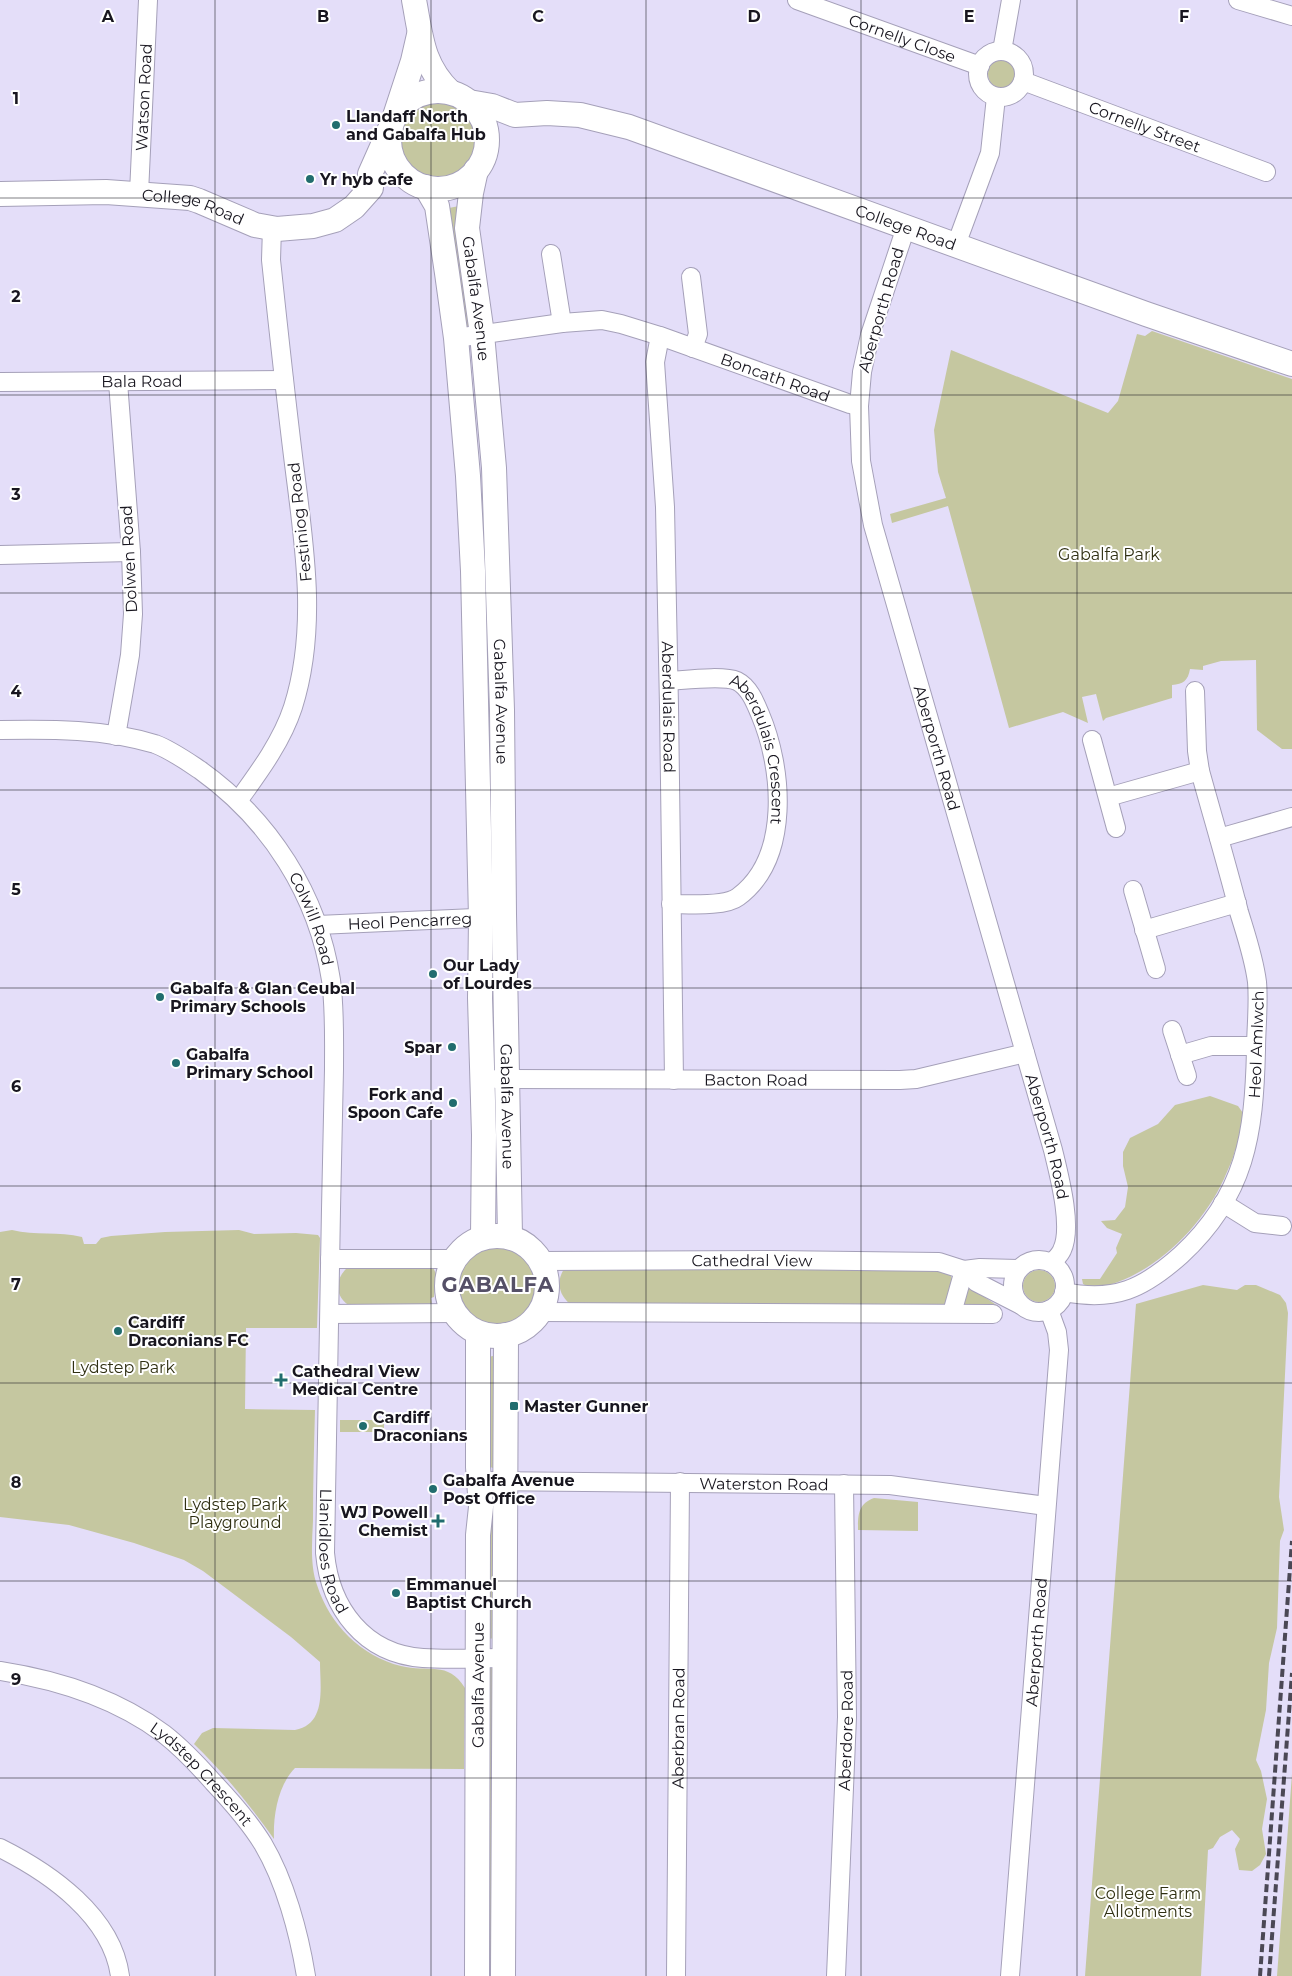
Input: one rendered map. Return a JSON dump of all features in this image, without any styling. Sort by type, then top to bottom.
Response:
[{"type":"street","name":"Watson Road","points":[[139,193],[148,0]]},
{"type":"street","points":[[414,0],[427,60],[431,70],[438,80],[479,113],[486,131],[486,148],[476,170],[466,180],[454,186],[440,188],[418,183],[371,188],[370,174],[393,122],[413,61],[420,31]]},
{"type":"street","name":"Cornelly Close","points":[[797,0],[980,66]]},
{"type":"street","points":[[1002,51],[1012,0]]},
{"type":"street","points":[[1238,0],[1283,9]]},
{"type":"street","points":[[1002,51],[1011,53],[1022,63],[1024,70],[1023,81],[1017,91],[1011,95],[996,97],[983,89],[978,74],[980,66],[989,55],[1002,51]]},
{"type":"street","name":"Cornelly Street","points":[[1023,81],[1266,172]]},
{"type":"street","points":[[418,183],[399,169],[392,157],[389,143],[393,122],[407,102],[421,93],[437,90],[459,97]]},
{"type":"street","name":"College Road","points":[[459,97],[492,106],[515,115],[562,114],[612,122],[1256,353],[1292,364]]},
{"type":"street","points":[[956,245],[990,153],[996,97]]},
{"type":"street","points":[[486,148],[515,115]]},
{"type":"street","name":"Gabalfa Avenue","points":[[476,170],[467,228],[482,334],[494,468],[498,570],[510,1236]]},
{"type":"street","name":"Gabalfa Avenue","points":[[418,183],[437,206],[456,338],[468,476],[473,571],[480,918],[483,1237]]},
{"type":"street","name":"College Road","points":[[0,194],[139,193],[199,201],[245,222],[272,228],[313,226],[335,220],[354,207],[371,188]]},
{"type":"street","name":"Aberporth Road","points":[[906,227],[867,348],[862,372],[860,406],[861,461],[873,525],[1053,1150],[1064,1203],[1066,1235],[1062,1251],[1052,1263]]},
{"type":"street","name":"Festiniog Road","points":[[238,801],[266,762],[280,738],[293,708],[305,658],[307,637],[307,595],[303,539],[271,260],[272,228]]},
{"type":"street","points":[[551,254],[562,323]]},
{"type":"street","points":[[691,278],[698,334],[693,348]]},
{"type":"street","name":"Boncath Road","points":[[456,338],[562,323],[602,320],[660,336],[860,406]]},
{"type":"street","name":"Aberdulais Road","points":[[660,336],[655,362],[665,507],[674,1080]]},
{"type":"street","name":"Bala Road","points":[[0,382],[284,380]]},
{"type":"street","name":"Dolwen Road","points":[[116,736],[130,655],[133,606],[118,382]]},
{"type":"street","points":[[0,556],[130,552]]},
{"type":"street","name":"Aberdulais Crescent","points":[[669,681],[726,678],[737,681],[744,686],[753,698],[766,729],[778,786],[778,808],[768,858],[760,874],[748,888],[737,898],[724,902],[671,904]]},
{"type":"street","name":"Heol Amlwch","points":[[1064,1292],[1086,1296],[1102,1296],[1119,1293],[1138,1286],[1191,1245],[1216,1216],[1223,1203],[1242,1163],[1250,1133],[1255,1093],[1257,982],[1200,770],[1197,751],[1195,691]]},
{"type":"street","name":"Colwill Road","points":[[0,730],[43,729],[116,736],[157,745],[174,753],[209,777],[238,801],[262,827],[282,854],[297,879],[318,925],[331,981],[334,1026],[330,1314]]},
{"type":"street","points":[[1092,740],[1116,828]]},
{"type":"street","points":[[1108,797],[1200,770]]},
{"type":"street","points":[[1219,838],[1292,817]]},
{"type":"street","points":[[1133,890],[1156,969]]},
{"type":"street","points":[[1144,930],[1237,903]]},
{"type":"street","name":"Heol Pencarreg","points":[[318,925],[480,918],[504,914]]},
{"type":"street","points":[[1172,1030],[1187,1076]]},
{"type":"street","points":[[1180,1055],[1211,1046],[1256,1046]]},
{"type":"street","name":"Bacton Road","points":[[483,1079],[900,1080],[1025,1053]]},
{"type":"street","points":[[1223,1203],[1255,1224],[1282,1226]]},
{"type":"street","points":[[495,1234],[510,1236],[522,1241],[533,1250],[546,1274],[545,1302],[539,1312],[525,1327],[506,1336],[489,1337],[478,1334],[468,1328],[456,1313],[448,1290],[448,1278],[456,1259],[468,1245],[483,1237],[495,1234]]},
{"type":"street","points":[[330,1259],[456,1259]]},
{"type":"street","name":"Cathedral View","points":[[540,1261],[689,1259],[929,1261],[939,1262],[964,1270],[980,1268],[1018,1270]]},
{"type":"street","points":[[1037,1259],[1052,1263],[1063,1275],[1064,1292],[1061,1300],[1049,1310],[1033,1312],[1019,1304],[1012,1291],[1012,1283],[1018,1270],[1023,1264],[1037,1259]]},
{"type":"street","points":[[952,1313],[964,1270]]},
{"type":"street","name":"Cathedral View","points":[[964,1270],[976,1282],[1019,1304]]},
{"type":"street","name":"Aberporth Road","points":[[1010,1976],[1059,1350],[1057,1332],[1049,1310]]},
{"type":"street","points":[[539,1312],[993,1314]]},
{"type":"street","points":[[330,1314],[456,1313]]},
{"type":"street","name":"Llanidloes Road","points":[[330,1314],[325,1553],[326,1569],[334,1594],[342,1609],[362,1633],[388,1650],[422,1658],[504,1658]]},
{"type":"street","name":"Gabalfa Avenue","points":[[477,1976],[480,1481],[478,1467],[478,1334]]},
{"type":"street","name":"Gabalfa Avenue","points":[[503,1976],[506,1336]]},
{"type":"street","name":"Waterston Road","points":[[480,1481],[890,1485],[1046,1506]]},
{"type":"street","name":"Aberbran Road","points":[[676,1976],[680,1482]]},
{"type":"street","name":"Aberdore Road","points":[[836,1976],[846,1717],[844,1484]]},
{"type":"street","name":"Lydstep Crescent","points":[[0,1671],[64,1686],[116,1705],[164,1734],[182,1749],[230,1799],[263,1844],[285,1896],[298,1939],[306,1976]]},
{"type":"street","points":[[0,1848],[47,1876],[72,1894],[84,1906],[99,1927],[114,1954],[120,1976]]},
{"type":"green space","points":[[1002,60],[1012,64],[1016,74],[1012,84],[1002,88],[992,84],[988,74],[992,64]]},
{"type":"green space","points":[[437,98],[452,101],[465,110],[474,123],[477,138],[474,153],[465,166],[452,175],[437,178],[422,175],[409,166],[400,153],[397,138],[400,123],[409,110],[422,101]]},
{"type":"green space","points":[[464,205],[469,326],[464,326],[444,209]]},
{"type":"green space","name":"Gabalfa Park","points":[[1152,331],[1292,379],[1292,749],[1282,749],[1257,730],[1256,660],[1221,661],[1203,666],[1203,670],[1190,669],[1184,681],[1172,685],[1172,698],[1106,718],[1103,721],[1096,694],[1082,697],[1088,723],[1063,712],[1009,728],[948,506],[892,523],[890,514],[946,498],[938,472],[934,430],[951,350],[1108,413],[1118,401],[1137,334],[1145,336]]},
{"type":"green space","points":[[1210,1096],[1238,1106],[1257,1133],[1256,1143],[1235,1150],[1232,1161],[1214,1198],[1187,1234],[1171,1249],[1134,1275],[1114,1283],[1093,1289],[1083,1284],[1082,1279],[1100,1279],[1117,1253],[1116,1248],[1122,1234],[1107,1228],[1101,1221],[1115,1220],[1125,1207],[1128,1187],[1123,1166],[1123,1152],[1130,1138],[1158,1124],[1175,1105]]},
{"type":"green space","name":"Lydstep Park","points":[[12,1230],[29,1233],[73,1235],[82,1237],[84,1244],[96,1244],[101,1238],[111,1236],[165,1232],[239,1230],[254,1234],[296,1233],[318,1235],[320,1238],[317,1328],[246,1328],[245,1409],[315,1410],[312,1553],[313,1570],[323,1600],[339,1626],[349,1637],[373,1655],[401,1666],[437,1669],[452,1674],[458,1679],[465,1688],[464,1769],[295,1768],[284,1783],[278,1801],[274,1821],[274,1839],[236,1789],[194,1744],[202,1733],[213,1728],[295,1730],[305,1726],[312,1720],[320,1703],[320,1662],[291,1637],[203,1571],[184,1560],[134,1543],[69,1525],[0,1517],[0,1232]]},
{"type":"green space","points":[[497,1243],[513,1247],[527,1256],[536,1270],[540,1286],[536,1302],[527,1316],[513,1325],[497,1329],[481,1325],[467,1316],[458,1302],[454,1286],[458,1270],[467,1256],[481,1247]]},
{"type":"green space","points":[[348,1267],[433,1267],[436,1274],[434,1297],[431,1298],[432,1305],[352,1307],[342,1299],[338,1288],[340,1277]]},
{"type":"green space","points":[[932,1268],[950,1274],[953,1281],[946,1305],[573,1306],[565,1299],[559,1285],[564,1269]]},
{"type":"green space","points":[[1039,1270],[1045,1271],[1050,1275],[1054,1280],[1054,1292],[1050,1297],[1045,1301],[1039,1302],[1033,1301],[1028,1297],[1024,1292],[1023,1286],[1024,1280],[1028,1275],[1033,1271]]},
{"type":"green space","name":"College Farm Allotments","points":[[1203,1285],[1237,1290],[1245,1285],[1256,1285],[1280,1295],[1286,1303],[1288,1313],[1279,1497],[1284,1530],[1280,1541],[1277,1628],[1269,1663],[1266,1710],[1256,1760],[1261,1771],[1267,1799],[1262,1829],[1266,1854],[1260,1865],[1252,1871],[1239,1870],[1235,1849],[1240,1839],[1232,1830],[1220,1837],[1213,1848],[1208,1850],[1201,1976],[1085,1976],[1136,1304]]},
{"type":"green space","points":[[972,1286],[977,1292],[998,1306],[969,1307],[964,1303],[965,1290]]},
{"type":"green space","points":[[488,1357],[495,1357],[496,1467],[493,1468],[487,1466]]},
{"type":"green space","points":[[340,1420],[384,1420],[384,1432],[340,1432]]},
{"type":"green space","points":[[874,1498],[918,1502],[918,1531],[858,1530],[859,1515],[862,1507]]},
{"type":"green space","points":[[485,1511],[499,1511],[498,1639],[484,1638]]},
{"type":"green space","points":[[489,1668],[493,1668],[496,1976],[483,1976]]},
{"type":"green space","points":[[1292,1774],[1292,1976],[1277,1976]]},
{"type":"railway","points":[[1260,1976],[1292,1541]]},
{"type":"railway","points":[[1269,1976],[1292,1673]]},
{"type":"place","name":"Llandaff North and Gabalfa Hub","points":[[336,125]]},
{"type":"place","name":"Yr hyb cafe","points":[[310,179]]},
{"type":"place","name":"Our Lady of Lourdes","points":[[433,974]]},
{"type":"place","name":"Gabalfa & Glan Ceubal Primary Schools","points":[[160,997]]},
{"type":"place","name":"Spar","points":[[452,1047]]},
{"type":"place","name":"Gabalfa Primary School","points":[[176,1063]]},
{"type":"place","name":"Fork and Spoon Cafe","points":[[453,1103]]},
{"type":"place","name":"Cardiff Draconians FC","points":[[118,1331]]},
{"type":"place","name":"Cathedral View Medical Centre","points":[[281,1380]]},
{"type":"place","name":"Master Gunner","points":[[514,1406]]},
{"type":"place","name":"Cardiff Draconians","points":[[363,1426]]},
{"type":"place","name":"Gabalfa Avenue Post Office","points":[[433,1489]]},
{"type":"place","name":"WJ Powell Chemist","points":[[438,1521]]},
{"type":"place","name":"Emmanuel Baptist Church","points":[[396,1593]]},
{"type":"district","name":"GABALFA","points":[[498,1284]]},
{"type":"park label","name":"Lydstep Park Playground","points":[[235,1513]]}]
